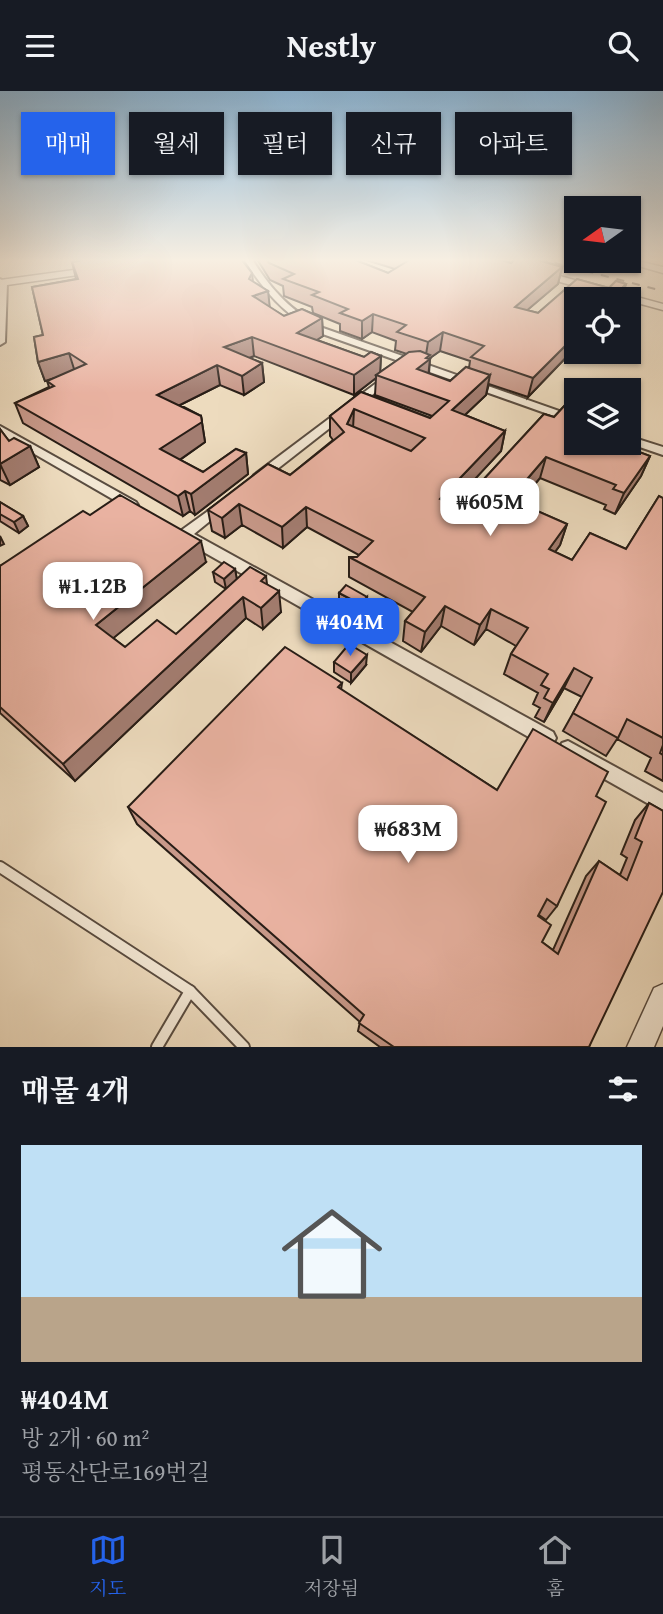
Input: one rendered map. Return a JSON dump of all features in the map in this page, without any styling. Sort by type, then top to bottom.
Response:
[{"type":"street","points":[[0,342],[1,304]]},
{"type":"street","points":[[279,304],[297,319],[406,363],[564,417]]},
{"type":"street","points":[[248,486],[406,363]]},
{"type":"street","points":[[0,429],[142,510]]},
{"type":"street","points":[[641,443],[663,451]]},
{"type":"street","points":[[237,494],[179,532],[663,803]]},
{"type":"street","points":[[639,1047],[663,996]]},
{"type":"lane","points":[[0,867],[190,991],[244,1047]]},
{"type":"lane","points":[[157,1047],[190,991]]},
{"type":"building","points":[[36,304],[265,304],[284,316],[302,309],[322,318],[297,333],[364,357],[371,352],[381,356],[354,375],[252,337],[224,347],[262,363],[242,376],[217,365],[157,395],[201,416],[202,422],[160,449],[203,472],[236,449],[246,453],[191,494],[185,491],[178,496],[15,403],[54,386],[47,381],[86,364],[69,353],[38,362],[34,337],[43,335]]},
{"type":"building","points":[[334,304],[519,304],[515,307],[538,313],[549,304],[564,304],[564,347],[533,378],[471,357],[484,346],[443,332],[428,342],[397,332],[406,325],[373,314],[362,321],[340,313],[348,309]]},
{"type":"building","points":[[420,351],[430,355],[426,358],[430,359],[417,369],[450,381],[466,367],[490,375],[452,410],[505,431],[440,499],[464,510],[490,482],[484,479],[544,414],[554,417],[564,406],[564,455],[641,455],[641,453],[650,456],[624,493],[613,489],[616,485],[546,457],[510,499],[567,524],[549,549],[572,560],[590,533],[626,549],[659,496],[663,498],[663,738],[627,719],[618,738],[573,713],[592,678],[574,668],[553,703],[544,698],[549,689],[541,685],[548,674],[511,654],[528,628],[491,609],[480,625],[445,606],[425,632],[405,621],[425,597],[349,557],[357,557],[373,541],[306,507],[282,527],[239,504],[222,518],[208,510],[268,464],[290,475],[344,432],[330,416],[361,392],[430,418],[449,401],[376,375],[409,352]],"holes":[[[354,409],[425,438],[411,451],[347,424]]]},
{"type":"building","points":[[0,429],[9,441],[14,438],[30,446],[0,464]]},
{"type":"building","points":[[120,495],[201,541],[96,625],[125,647],[157,620],[176,634],[250,567],[266,576],[261,581],[279,591],[261,608],[243,597],[63,764],[0,707],[0,566],[83,511],[90,515]]},
{"type":"building","points":[[0,502],[23,516],[14,522],[0,514]]},
{"type":"building","points":[[224,562],[235,569],[224,579],[213,572]]},
{"type":"building","points":[[346,585],[367,597],[360,604],[339,593]]},
{"type":"building","points":[[349,644],[367,655],[351,673],[334,662]]},
{"type":"building","points":[[285,647],[342,683],[338,687],[497,790],[533,729],[608,772],[596,796],[606,802],[557,906],[547,899],[538,916],[551,925],[542,942],[558,954],[599,861],[627,880],[642,842],[635,838],[649,803],[663,811],[663,892],[589,1047],[394,1047],[359,1023],[364,1015],[128,807]]}]
